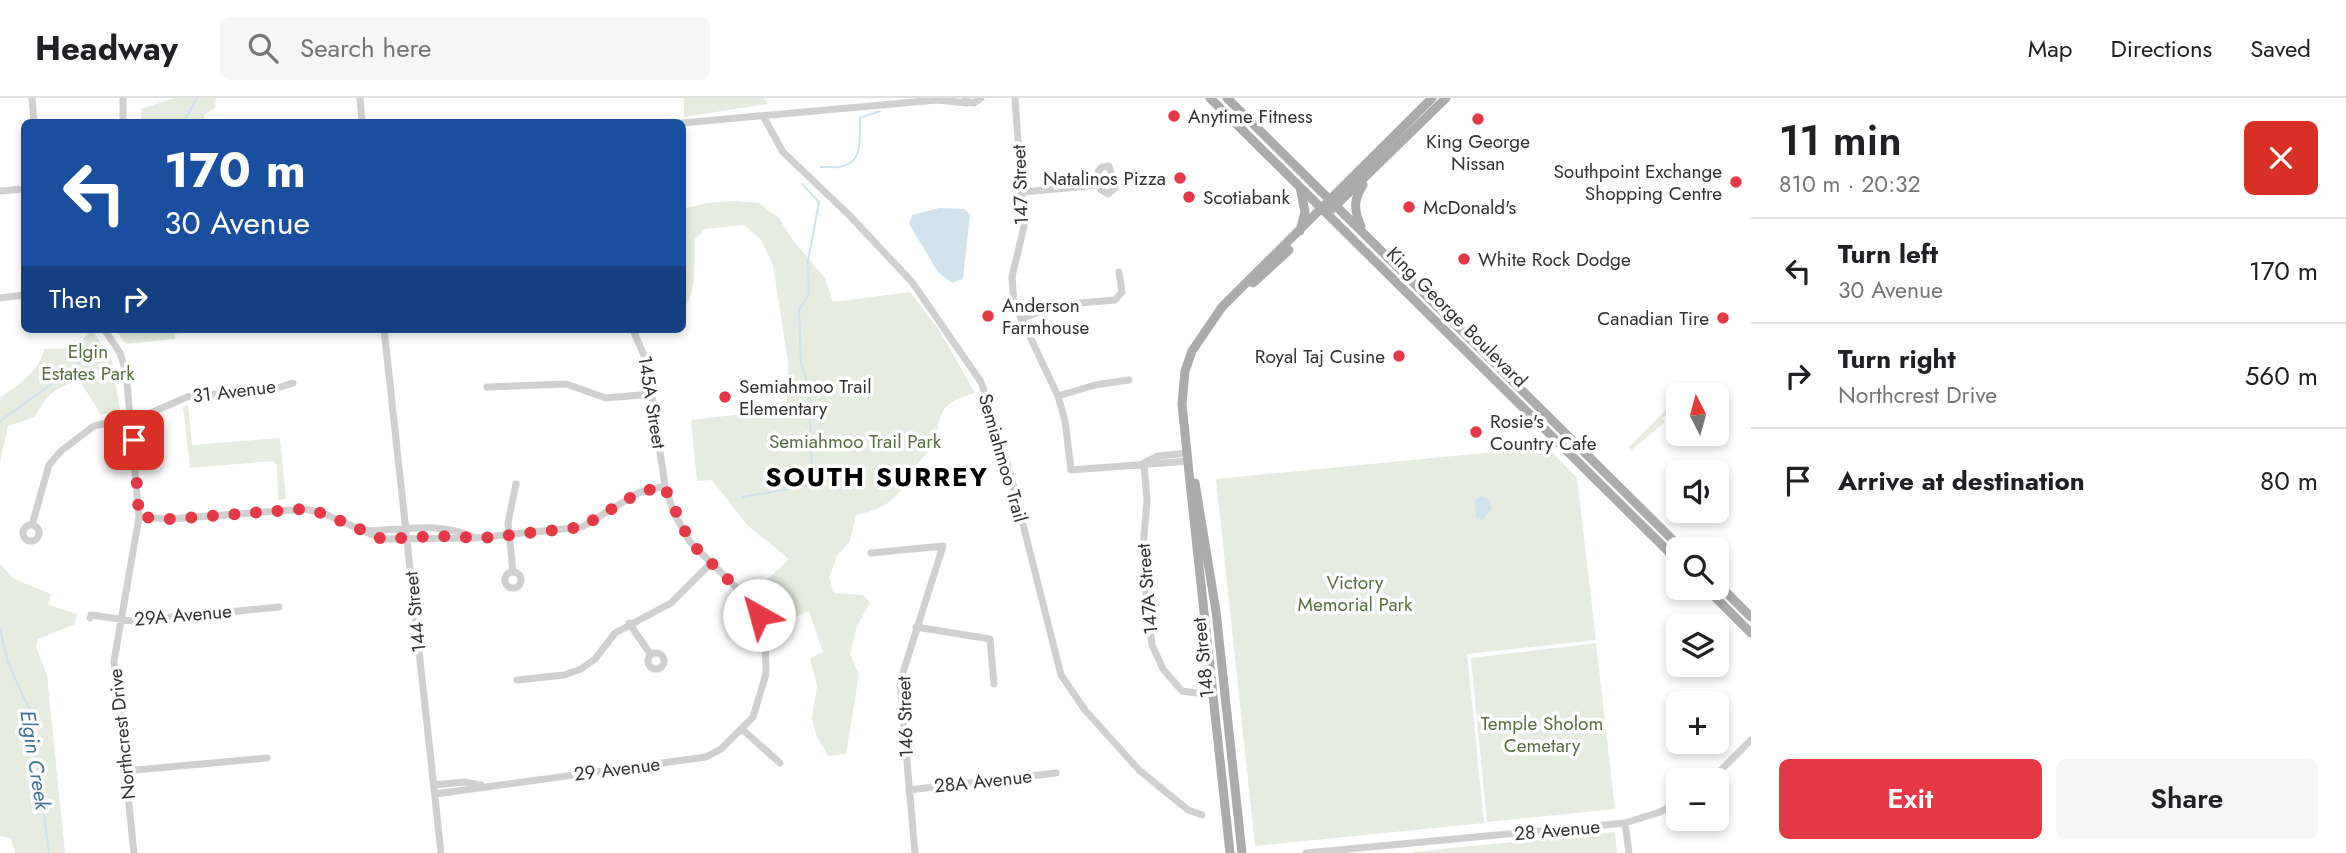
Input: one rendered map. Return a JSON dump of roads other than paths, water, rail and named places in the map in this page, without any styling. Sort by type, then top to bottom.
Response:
[{"type":"main road","name":"King George Boulevard","points":[[1210,98],[1666,549]]},
{"type":"main road","points":[[1334,203],[1432,98]]},
{"type":"main road","points":[[1325,211],[1365,180],[1446,98]]},
{"type":"main road","name":"King George Boulevard","points":[[1228,99],[1670,537]]},
{"type":"main road","points":[[1363,232],[1355,204],[1365,180]]},
{"type":"main road","points":[[1299,185],[1306,212],[1300,232]]},
{"type":"main road","name":"148 Street","points":[[1230,853],[1182,389],[1192,351],[1206,327],[1266,262],[1325,211]]},
{"type":"main road","name":"148 Street","points":[[1206,327],[1325,211]]},
{"type":"main road","points":[[1457,342],[1474,351],[1509,385],[1518,386]]},
{"type":"main road","points":[[1510,394],[1520,395],[1556,431],[1577,444]]},
{"type":"main road","name":"148 Street","points":[[1188,457],[1194,473],[1216,611],[1242,853]]},
{"type":"main road","points":[[1589,474],[1613,489],[1646,522],[1654,521]]},
{"type":"main road","points":[[1729,595],[1751,617]]},
{"type":"main road","points":[[1718,600],[1751,633]]},
{"type":"street","points":[[32,98],[34,119]]},
{"type":"street","points":[[123,98],[123,119]]},
{"type":"street","points":[[360,98],[362,119]]},
{"type":"street","points":[[686,124],[940,99],[982,98]]},
{"type":"street","name":"147 Street","points":[[1015,98],[1024,226],[1012,277],[1014,303],[1058,396],[1065,421],[1071,470],[1144,463]]},
{"type":"street","name":"Semiahmoo Trail","points":[[763,116],[783,152],[849,215],[912,282],[981,382],[1009,469],[1061,675],[1085,710],[1139,771],[1188,810],[1202,815]]},
{"type":"street","points":[[1023,192],[1099,186]]},
{"type":"street","points":[[0,191],[21,189]]},
{"type":"street","points":[[1021,319],[1057,304],[1115,300],[1122,292],[1119,272]]},
{"type":"street","points":[[0,298],[21,295]]},
{"type":"street","name":"Northcrest Drive","points":[[106,333],[123,363],[131,418],[139,517],[114,662],[134,853]]},
{"type":"street","name":"144 Street","points":[[384,333],[441,853]]},
{"type":"street","name":"145A Street","points":[[636,333],[643,348],[652,394],[664,486],[690,542],[749,600],[765,633],[766,674],[762,694],[753,718],[743,730]]},
{"type":"street","points":[[1058,396],[1095,385],[1129,380]]},
{"type":"street","name":"31 Avenue","points":[[32,525],[42,482],[54,458],[94,426],[148,414],[177,399],[277,388],[293,383]]},
{"type":"street","points":[[488,387],[566,384],[606,398],[652,394]]},
{"type":"street","points":[[1144,463],[1158,457],[1188,457]]},
{"type":"street","name":"147A Street","points":[[1144,463],[1147,500],[1142,558],[1152,645],[1163,669],[1182,691],[1197,693]]},
{"type":"street","points":[[513,572],[509,512],[516,484]]},
{"type":"street","points":[[139,517],[170,519],[294,509],[325,514],[382,539],[442,531],[475,538],[509,536],[582,527],[638,493],[664,486]]},
{"type":"street","name":"146 Street","points":[[871,553],[943,546],[900,682],[915,853]]},
{"type":"street","points":[[517,680],[574,672],[595,659],[610,638],[629,623],[671,603],[711,563]]},
{"type":"street","name":"29A Avenue","points":[[90,618],[91,615],[121,620],[279,607]]},
{"type":"street","points":[[629,623],[651,655]]},
{"type":"street","points":[[916,627],[990,639],[994,684]]},
{"type":"street","points":[[743,730],[780,763]]},
{"type":"street","name":"29 Avenue","points":[[435,794],[466,791],[481,785],[693,760],[721,748],[743,730]]},
{"type":"street","points":[[1723,768],[1751,740]]},
{"type":"street","points":[[125,771],[267,758]]},
{"type":"street","name":"28A Avenue","points":[[909,790],[1056,773]]},
{"type":"street","name":"29 Avenue","points":[[433,785],[464,782],[481,785]]},
{"type":"street","name":"28 Avenue","points":[[1306,853],[1625,823],[1666,809]]},
{"type":"street","points":[[1625,823],[1629,853]]},
{"type":"water","points":[[939,208],[964,209],[970,215],[963,279],[952,283],[938,272],[909,224],[912,215]]},
{"type":"water","points":[[1482,496],[1488,499],[1492,508],[1482,520],[1476,517],[1475,500]]},
{"type":"waterway","name":"Elgin Creek","points":[[186,119],[197,98]]},
{"type":"waterway","points":[[821,167],[839,167],[853,160],[859,148],[860,118],[880,111]]},
{"type":"waterway","points":[[743,497],[806,486],[812,477],[809,388],[801,363],[799,310],[809,294],[808,261],[819,202],[802,184]]},
{"type":"waterway","name":"Elgin Creek","points":[[0,421],[75,367],[98,340]]},
{"type":"waterway","name":"Elgin Creek","points":[[0,629],[8,663],[30,711],[49,853]]},
{"type":"place","name":"Anytime Fitness","points":[[1174,116]]},
{"type":"place","name":"King George Nissan","points":[[1478,119]]},
{"type":"place","name":"Natalinos Pizza","points":[[1180,178]]},
{"type":"place","name":"Southpoint Exchange Shopping Centre","points":[[1736,182]]},
{"type":"place","name":"Scotiabank","points":[[1189,197]]},
{"type":"place","name":"McDonald's","points":[[1409,207]]},
{"type":"place","name":"White Rock Dodge","points":[[1464,259]]},
{"type":"place","name":"Anderson Farmhouse","points":[[988,316]]},
{"type":"place","name":"Canadian Tire","points":[[1723,318]]},
{"type":"place","name":"Royal Taj Cusine","points":[[1399,356]]},
{"type":"place","name":"Semiahmoo Trail Elementary","points":[[725,397]]},
{"type":"place","name":"Rosie's Country Cafe","points":[[1476,432]]},
{"type":"district","name":"SOUTH SURREY","points":[[877,477]]},
{"type":"park label","name":"Elgin Estates Park","points":[[88,362]]},
{"type":"park label","name":"Semiahmoo Trail Park","points":[[855,441]]},
{"type":"park label","name":"Victory Memorial Park","points":[[1355,593]]},
{"type":"park label","name":"Temple Sholom Cemetary","points":[[1542,734]]}]
